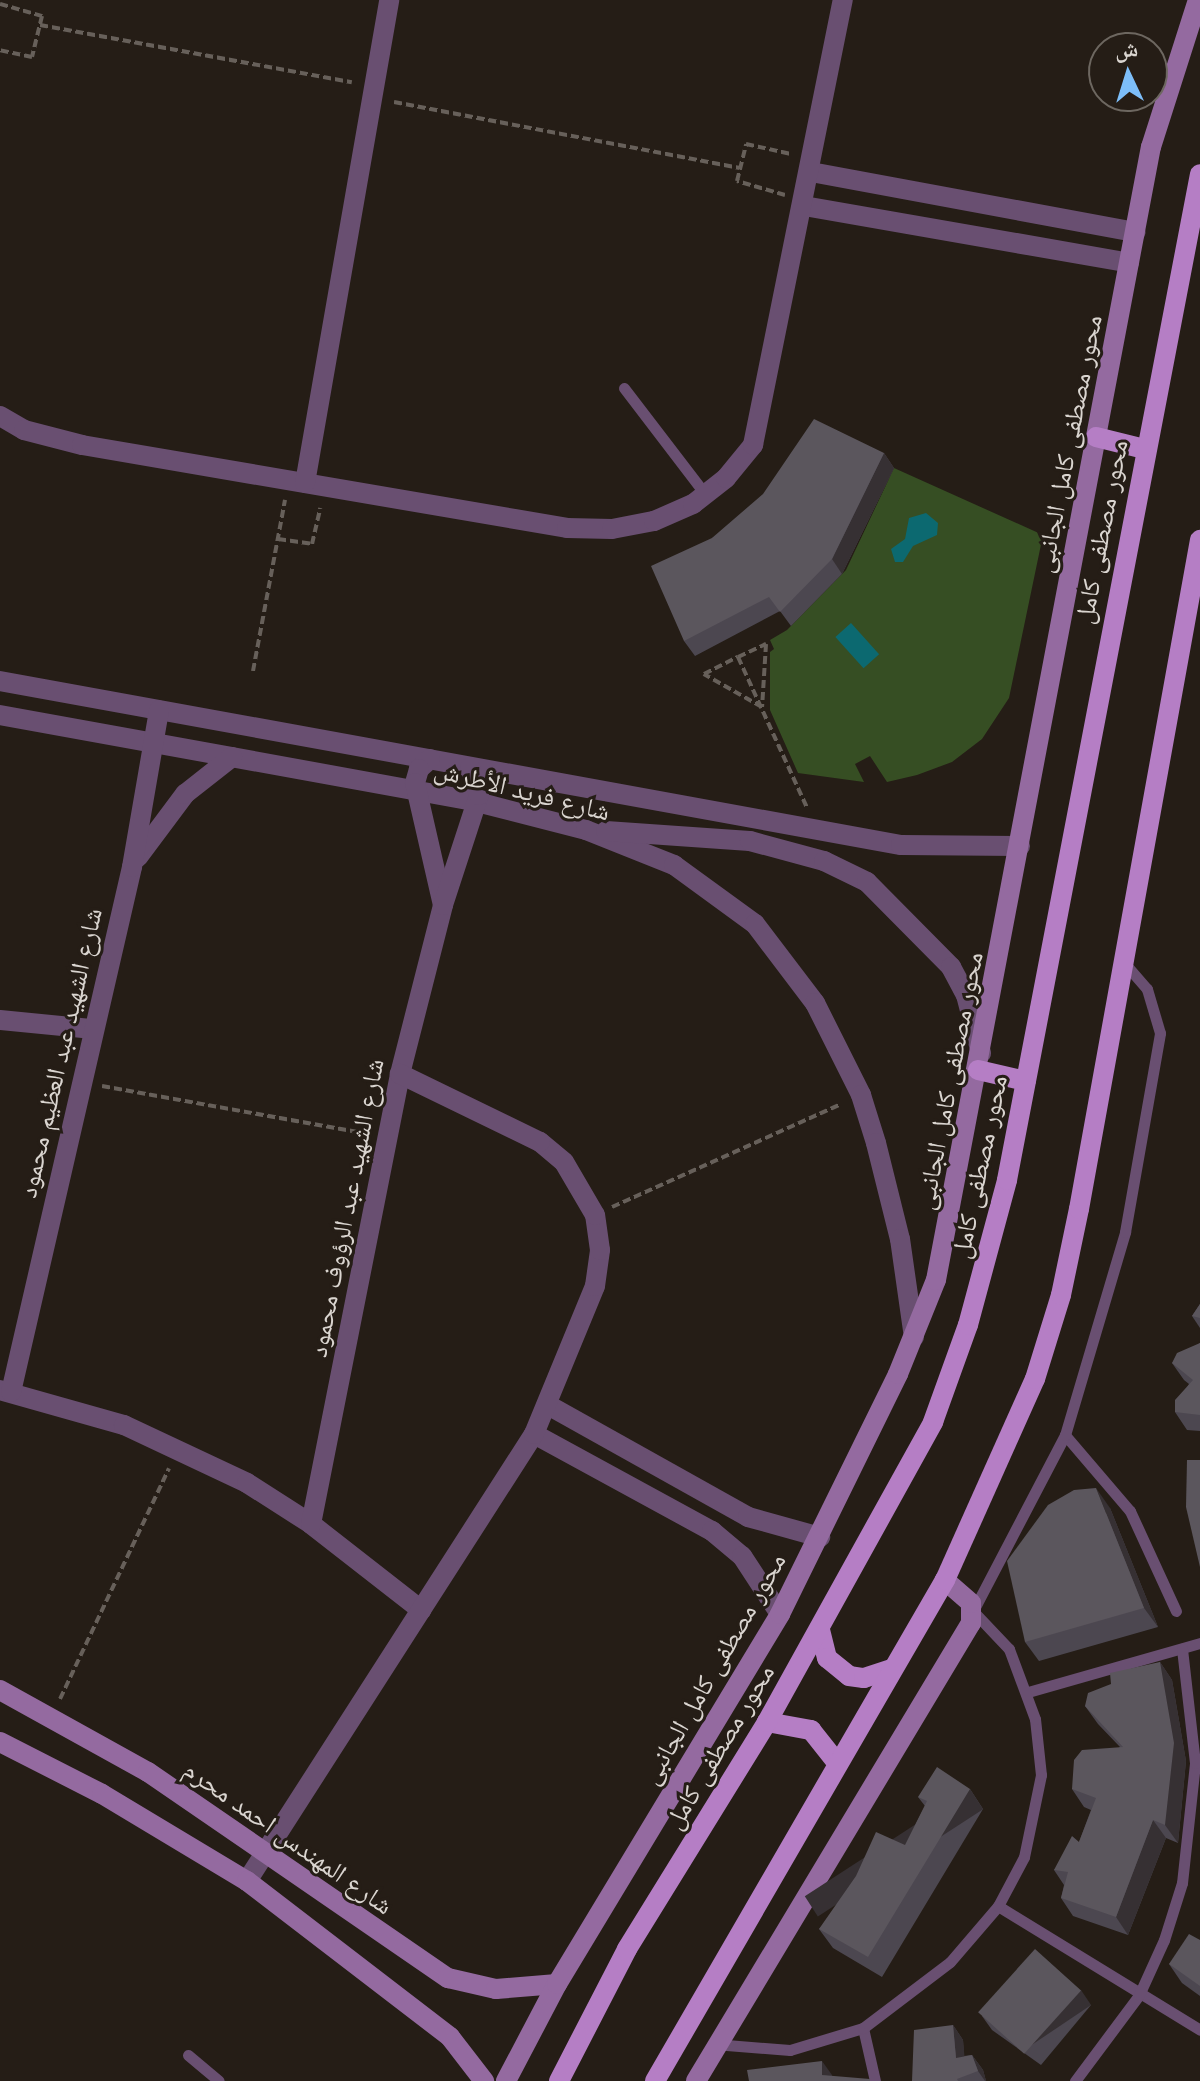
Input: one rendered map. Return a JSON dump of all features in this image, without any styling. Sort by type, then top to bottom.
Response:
[{"type":"main road","name":"محور مصطفى كامل","points":[[559,2081],[627,1949],[820,1630],[938,1408],[989,1257],[1026,1081],[1200,174]]},
{"type":"main road","points":[[1096,437],[1145,449]]},
{"type":"main road","points":[[655,2081],[945,1580],[1035,1379],[1061,1295],[1200,540]]},
{"type":"main road","points":[[980,1062],[1026,1081]]},
{"type":"main road","points":[[820,1630],[827,1658],[849,1676],[864,1678],[891,1669]]},
{"type":"main road","points":[[767,1722],[811,1730],[838,1764]]},
{"type":"street","points":[[306,483],[389,0]]},
{"type":"street","points":[[0,416],[24,430],[82,445],[567,528],[612,529],[654,521],[705,494],[753,445],[805,203],[843,0]]},
{"type":"street","name":"محور مصطفى كامل الجانبى","points":[[506,2081],[557,1984],[780,1614],[820,1537],[914,1337],[945,1248],[1135,232],[1158,119],[1198,0]]},
{"type":"street","points":[[812,165],[1135,232]]},
{"type":"street","points":[[805,203],[1129,263]]},
{"type":"street","name":"شارع فريد الأطرش","points":[[0,681],[817,830],[938,849],[1020,846]]},
{"type":"street","name":"شارع الشهيد عبد العظيم محمود","points":[[5,1391],[132,867],[159,710]]},
{"type":"street","name":"شارع فريد الأطرش","points":[[0,715],[477,802],[586,830],[674,865],[755,924],[815,1003],[861,1095],[889,1191],[914,1337]]},
{"type":"street","name":"شارع الشهيد عبد العظيم محمود","points":[[132,867],[164,817],[232,757]]},
{"type":"street","points":[[416,791],[419,769],[430,759]]},
{"type":"street","name":"شارع الشهيد عبد الرؤوف محمود","points":[[311,1524],[400,1074],[443,905],[477,802],[479,787],[470,767]]},
{"type":"street","name":"شارع الشهيد عبد الرؤوف محمود","points":[[416,791],[443,905]]},
{"type":"street","points":[[586,830],[750,841],[824,861],[867,882],[951,967],[966,995],[980,1062]]},
{"type":"street","points":[[0,1020],[91,1029]]},
{"type":"street","points":[[247,1881],[534,1434],[595,1286],[600,1250],[595,1215],[574,1174],[540,1142],[400,1074]]},
{"type":"street","points":[[5,1391],[110,1420],[179,1448],[311,1524],[421,1610]]},
{"type":"street","points":[[548,1405],[748,1517],[820,1537]]},
{"type":"street","points":[[534,1434],[712,1531],[742,1556],[780,1614]]},
{"type":"street","points":[[696,2081],[714,2044],[928,1698],[973,1611],[968,1598],[945,1580]]},
{"type":"street","name":"شارع المهندس احمد محرم","points":[[0,1690],[52,1716],[148,1772],[448,1978],[496,1989],[557,1984]]},
{"type":"street","points":[[0,1742],[102,1794],[247,1881],[450,2037],[484,2081]]},
{"type":"lane","points":[[624,388],[705,494]]},
{"type":"lane","points":[[714,2044],[790,2050],[863,2028],[941,1970],[998,1906],[1024,1857],[1038,1803],[1039,1747],[1028,1692],[1009,1649],[973,1611],[1065,1435],[1125,1232],[1160,1045],[1154,1004],[1123,962]]},
{"type":"lane","points":[[1065,1435],[1130,1511],[1157,1560],[1176,1611]]},
{"type":"lane","points":[[1028,1692],[1200,1643]]},
{"type":"lane","points":[[1075,2081],[1139,1995],[1169,1926],[1193,1823],[1195,1763],[1182,1649]]},
{"type":"lane","points":[[998,1906],[1200,2030]]},
{"type":"lane","points":[[863,2028],[875,2081]]},
{"type":"lane","points":[[188,2055],[219,2081]]},
{"type":"path","points":[[0,4],[39,12],[40,25],[32,57],[0,50]]},
{"type":"path","points":[[40,25],[740,168]]},
{"type":"path","points":[[805,203],[739,184],[740,168],[748,144],[812,165]]},
{"type":"path","points":[[278,539],[312,544],[306,483]]},
{"type":"path","points":[[253,671],[278,539],[306,483]]},
{"type":"path","points":[[766,644],[762,707],[704,674],[766,644]]},
{"type":"path","points":[[738,657],[817,830]]},
{"type":"path","points":[[79,1082],[387,1138]]},
{"type":"path","points":[[595,1215],[861,1095]]},
{"type":"path","points":[[52,1716],[179,1448]]},
{"type":"green space","points":[[894,468],[1043,535],[1009,698],[982,739],[952,762],[917,775],[887,782],[870,756],[855,764],[864,782],[798,773],[770,710],[770,652],[774,649],[770,640],[787,630],[846,570]]},
{"type":"water","points":[[926,513],[938,523],[937,535],[913,546],[903,562],[895,562],[891,549],[905,539],[909,518]]},
{"type":"water","points":[[851,623],[879,654],[863,668],[835,637]]},
{"type":"building","points":[[814,419],[884,453],[832,559],[780,612],[769,597],[684,641],[651,566],[712,538],[763,494]]},
{"type":"building","points":[[1200,1304],[1200,1318],[1192,1316]]},
{"type":"building","points":[[1200,1343],[1200,1415],[1175,1412],[1175,1400],[1193,1380],[1172,1363],[1177,1353]]},
{"type":"building","points":[[1187,1460],[1200,1460],[1200,1567],[1186,1507]]},
{"type":"building","points":[[1096,1488],[1144,1608],[1025,1642],[1007,1561],[1048,1505],[1074,1490]]},
{"type":"building","points":[[1160,1662],[1174,1743],[1165,1825],[1153,1820],[1116,1917],[1061,1898],[1068,1872],[1054,1870],[1072,1836],[1079,1842],[1096,1798],[1072,1789],[1074,1760],[1082,1750],[1123,1747],[1085,1706],[1088,1693],[1111,1684],[1110,1673]]},
{"type":"building","points":[[937,1767],[970,1789],[868,1957],[819,1929],[856,1876],[876,1832],[905,1845],[927,1801],[918,1797]]},
{"type":"building","points":[[1189,1934],[1200,1940],[1200,1986],[1169,1964]]},
{"type":"building","points":[[1035,1949],[1081,1990],[1024,2054],[978,2012]]},
{"type":"building","points":[[953,2025],[956,2058],[972,2055],[978,2071],[958,2081],[912,2081],[914,2030]]},
{"type":"building","points":[[822,2061],[822,2075],[870,2081],[749,2081],[747,2070]]}]
